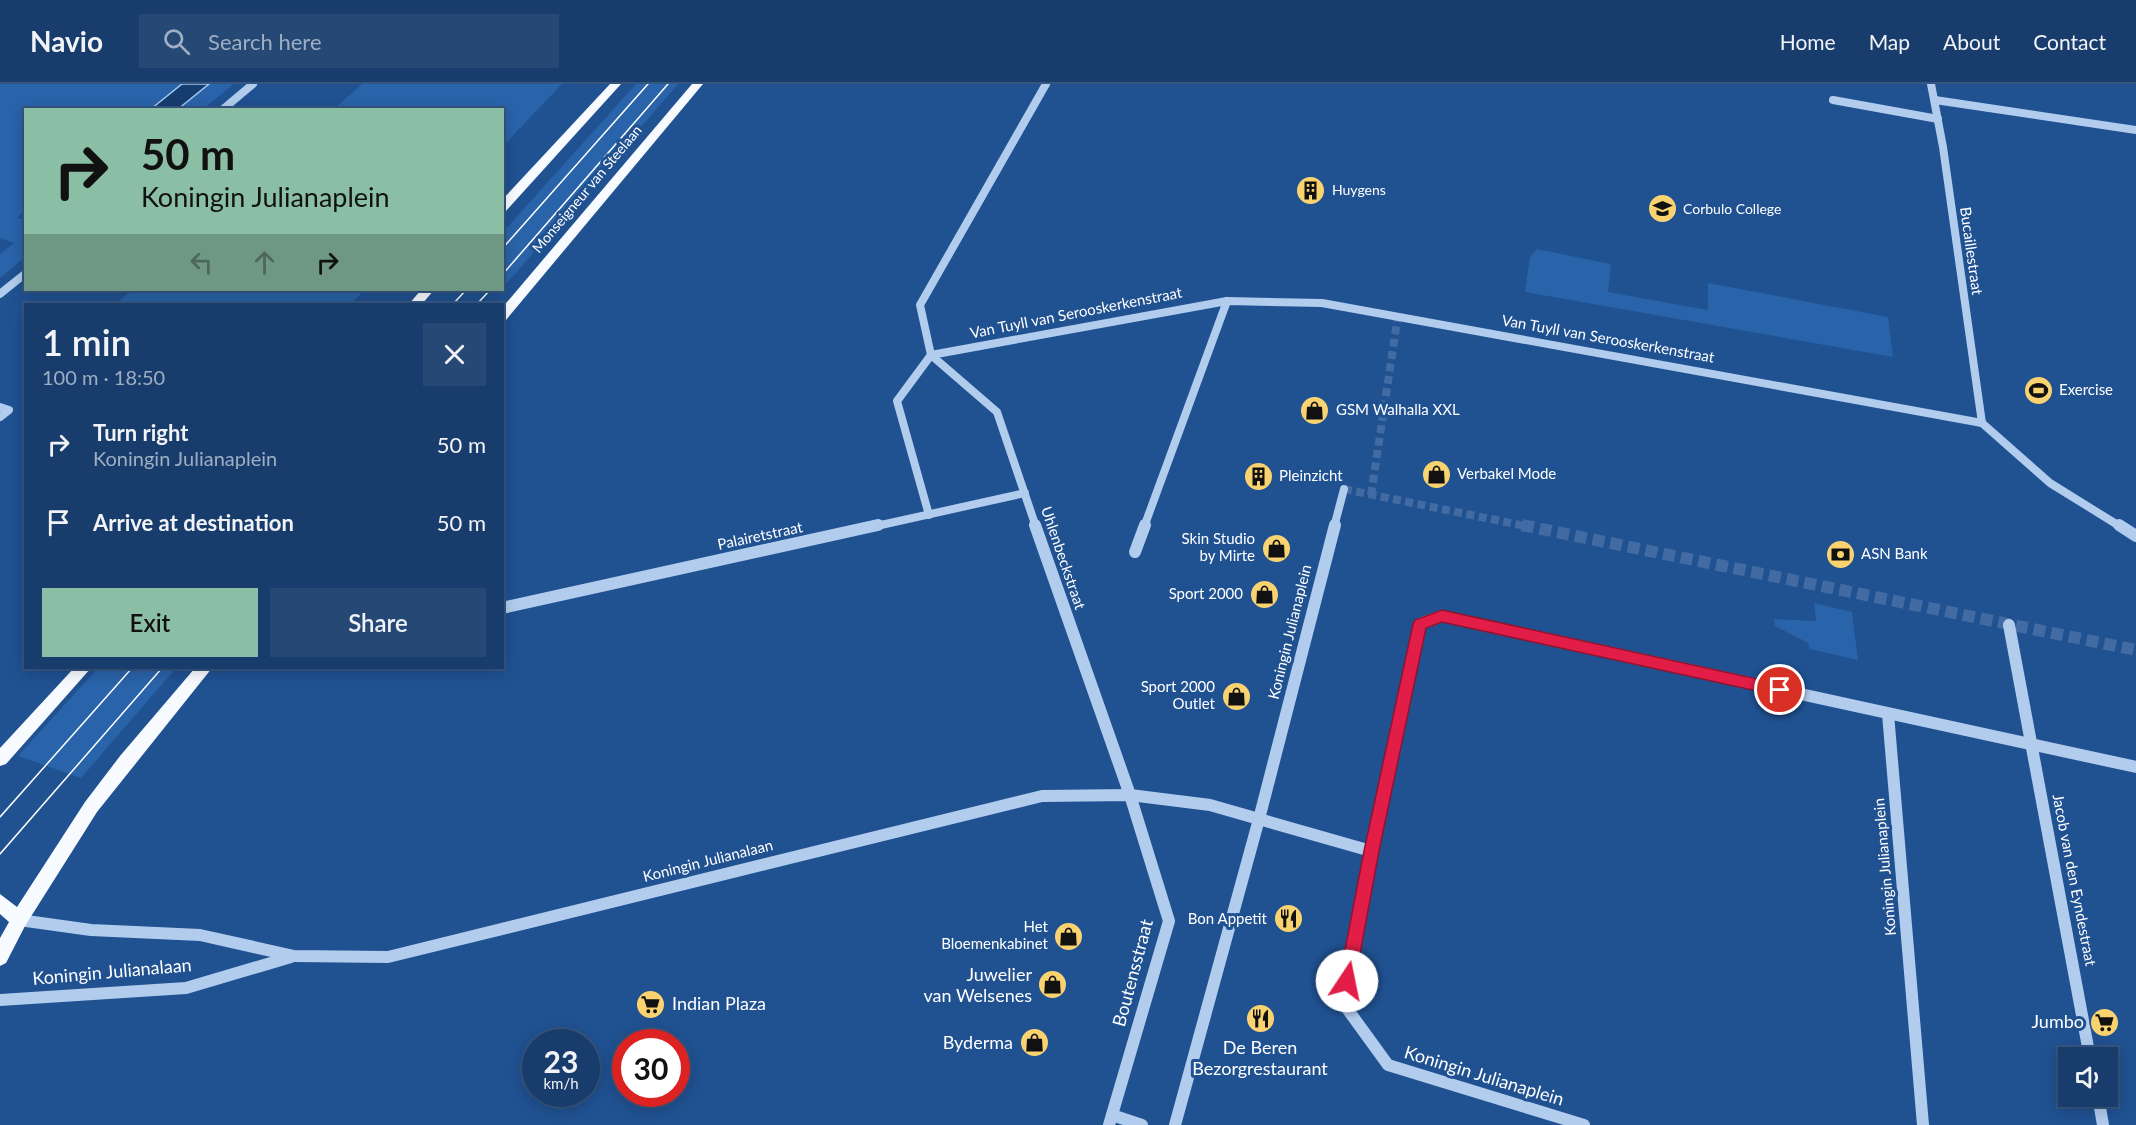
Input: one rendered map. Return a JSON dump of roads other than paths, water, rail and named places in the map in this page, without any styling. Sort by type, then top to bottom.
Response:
[{"type":"main road","points":[[504,206],[616,84]]},
{"type":"main road","name":"Monseigneur van Steelaan","points":[[504,315],[698,84]]},
{"type":"main road","points":[[416,303],[427,291]]},
{"type":"main road","points":[[0,759],[82,669]]},
{"type":"main road","points":[[0,957],[19,920],[70,838],[126,761],[203,669]]},
{"type":"main road","points":[[0,902],[19,920]]},
{"type":"street","points":[[224,108],[252,84]]},
{"type":"street","points":[[929,514],[897,401],[931,355],[920,305],[1046,84]]},
{"type":"street","name":"Bucaillestraat","points":[[1931,84],[1982,423]]},
{"type":"street","points":[[1833,100],[1938,119]]},
{"type":"street","points":[[1935,100],[2136,130]]},
{"type":"street","points":[[0,294],[24,275]]},
{"type":"street","points":[[1135,552],[1227,301]]},
{"type":"street","name":"Van Tuyll van Serooskerkenstraat","points":[[931,355],[1227,301],[1322,303],[1982,423]]},
{"type":"street","name":"Uhlenbeckstraat","points":[[931,355],[997,412],[1130,795]]},
{"type":"street","points":[[0,407],[9,410],[0,417]]},
{"type":"street","points":[[1982,423],[2050,483],[2136,536]]},
{"type":"street","name":"Koningin Julianaplein","points":[[1175,1125],[1259,819],[1344,489]]},
{"type":"street","name":"Palairetstraat","points":[[504,608],[1025,493]]},
{"type":"street","name":"Koningin Julianaplein","points":[[1584,1125],[1388,1065],[1343,1003],[1371,851],[1420,624],[1442,616],[1888,714],[2032,743]]},
{"type":"street","name":"Jacob van den Eyndestraat","points":[[2009,625],[2088,1047]]},
{"type":"street","name":"Koningin Julianaplein","points":[[1888,714],[1923,1125]]},
{"type":"street","points":[[2032,743],[2136,767]]},
{"type":"street","points":[[1130,795],[1210,805],[1371,851]]},
{"type":"street","name":"Koningin Julianalaan","points":[[19,920],[90,930],[200,935],[294,956],[388,957],[1042,796],[1130,795]]},
{"type":"street","name":"Boutensstraat","points":[[1110,1120],[1168,921],[1130,795]]},
{"type":"street","name":"Koningin Julianalaan","points":[[0,1000],[186,988],[294,956]]},
{"type":"street","points":[[2099,1107],[2103,1125]]},
{"type":"street","points":[[1110,1120],[1142,1125]]},
{"type":"tunnel","points":[[1371,495],[1398,315]]},
{"type":"tunnel","points":[[1344,489],[1371,495]]},
{"type":"tunnel","points":[[1371,495],[1530,527]]},
{"type":"tunnel","points":[[1522,525],[2136,650]]},
{"type":"tram line","points":[[504,247],[648,84]]},
{"type":"tram line","points":[[504,273],[668,84]]},
{"type":"tram line","points":[[454,303],[465,291]]},
{"type":"tram line","points":[[478,303],[489,291]]},
{"type":"tram line","points":[[0,817],[131,669]]},
{"type":"tram line","points":[[0,854],[161,669]]},
{"type":"place","name":"Huygens","points":[[1311,190]]},
{"type":"place","name":"Corbulo College","points":[[1662,209]]},
{"type":"place","name":"Exercise","points":[[2038,390]]},
{"type":"place","name":"GSM Walhalla XXL","points":[[1315,410]]},
{"type":"place","name":"Verbakel Mode","points":[[1436,474]]},
{"type":"place","name":"Pleinzicht","points":[[1258,476]]},
{"type":"place","name":"Skin Studio by Mirte","points":[[1276,548]]},
{"type":"place","name":"ASN Bank","points":[[1840,554]]},
{"type":"place","name":"Sport 2000","points":[[1264,594]]},
{"type":"place","name":"Sport 2000 Outlet","points":[[1236,696]]},
{"type":"place","name":"Bon Appetit","points":[[1288,919]]},
{"type":"place","name":"Het Bloemenkabinet","points":[[1069,936]]},
{"type":"place","name":"Juwelier van Welsenes","points":[[1053,985]]},
{"type":"place","name":"Indian Plaza","points":[[651,1004]]},
{"type":"place","name":"De Beren Bezorgrestaurant","points":[[1260,1019]]},
{"type":"place","name":"Jumbo","points":[[2105,1022]]},
{"type":"place","name":"Byderma","points":[[1034,1043]]}]
